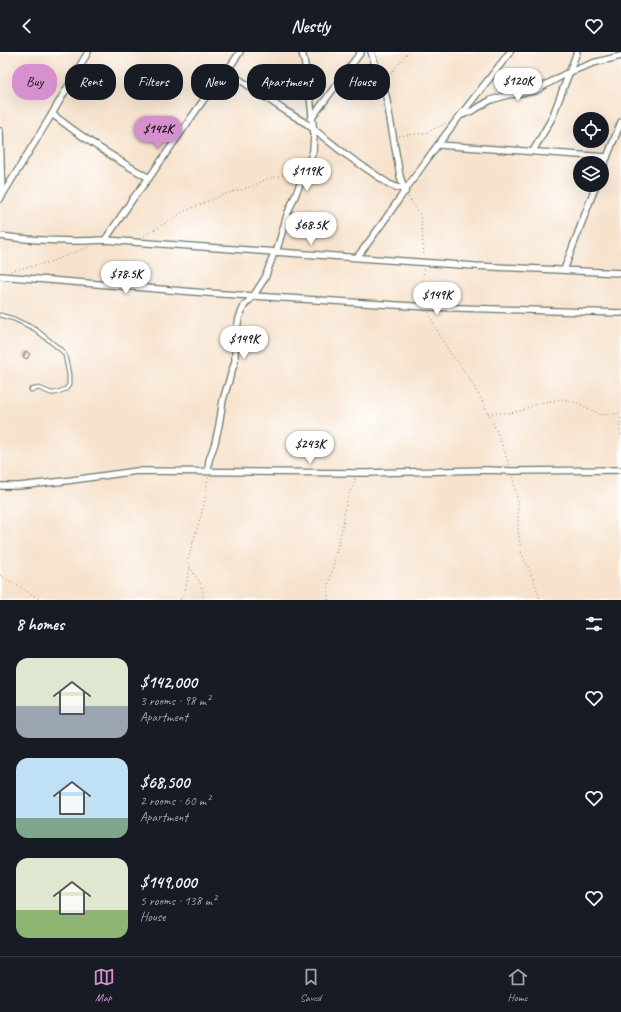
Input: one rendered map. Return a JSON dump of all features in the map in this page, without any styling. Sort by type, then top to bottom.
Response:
[{"type":"street","points":[[1,198],[88,52]]},
{"type":"street","points":[[232,64],[240,52]]},
{"type":"street","points":[[208,471],[209,460],[215,443],[223,400],[235,361],[234,339],[236,330],[244,306],[254,295],[265,278],[287,215],[307,169],[313,151],[313,128],[308,78],[302,52]]},
{"type":"street","points":[[307,124],[361,52]]},
{"type":"street","points":[[371,52],[375,64]]},
{"type":"street","points":[[357,257],[458,117],[510,52]]},
{"type":"street","points":[[533,151],[552,118],[577,52]]},
{"type":"street","points":[[458,117],[491,100],[508,94],[535,91],[560,76],[593,63],[621,56]]},
{"type":"street","points":[[239,79],[313,128],[345,154],[389,184],[404,191]]},
{"type":"street","points":[[104,240],[204,100]]},
{"type":"street","points":[[387,100],[404,191]]},
{"type":"street","points":[[52,114],[80,135],[149,178]]},
{"type":"street","points":[[607,156],[621,122]]},
{"type":"street","points":[[0,131],[1,198]]},
{"type":"street","points":[[439,145],[595,156]]},
{"type":"street","points":[[564,270],[593,192]]},
{"type":"street","points":[[0,236],[29,240],[67,242],[104,240],[424,263],[621,273]]},
{"type":"street","points":[[2,276],[207,293],[428,307],[621,313]]},
{"type":"street","points":[[0,486],[19,486],[65,481],[137,471],[356,474],[487,470],[621,470]]},
{"type":"lane","points":[[0,315],[35,329],[65,355],[69,375],[69,385],[67,388],[55,393],[39,388],[31,390]]},
{"type":"path","points":[[390,75],[408,52]]},
{"type":"path","points":[[394,137],[425,133],[458,117]]},
{"type":"path","points":[[135,243],[185,210],[225,194],[248,188],[267,179],[307,169]]},
{"type":"path","points":[[404,191],[417,209],[421,218],[424,263],[423,282],[428,307],[433,322],[448,350],[460,366],[488,413],[512,471],[518,506],[518,530],[521,552],[534,580],[540,600]]},
{"type":"path","points":[[2,276],[19,268],[50,262],[86,248],[96,241]]},
{"type":"path","points":[[488,413],[511,413],[539,403],[563,399],[578,404],[601,415],[621,413]]},
{"type":"path","points":[[621,418],[621,436]]},
{"type":"path","points":[[180,600],[185,591],[190,566],[189,555],[204,505],[208,471]]},
{"type":"path","points":[[328,600],[328,587],[343,524],[345,508],[355,482],[356,474]]},
{"type":"path","points":[[190,566],[201,583],[203,600]]},
{"type":"path","points":[[0,575],[42,600]]},
{"type":"building","points":[[26,351],[30,354],[27,359],[23,357]]}]
